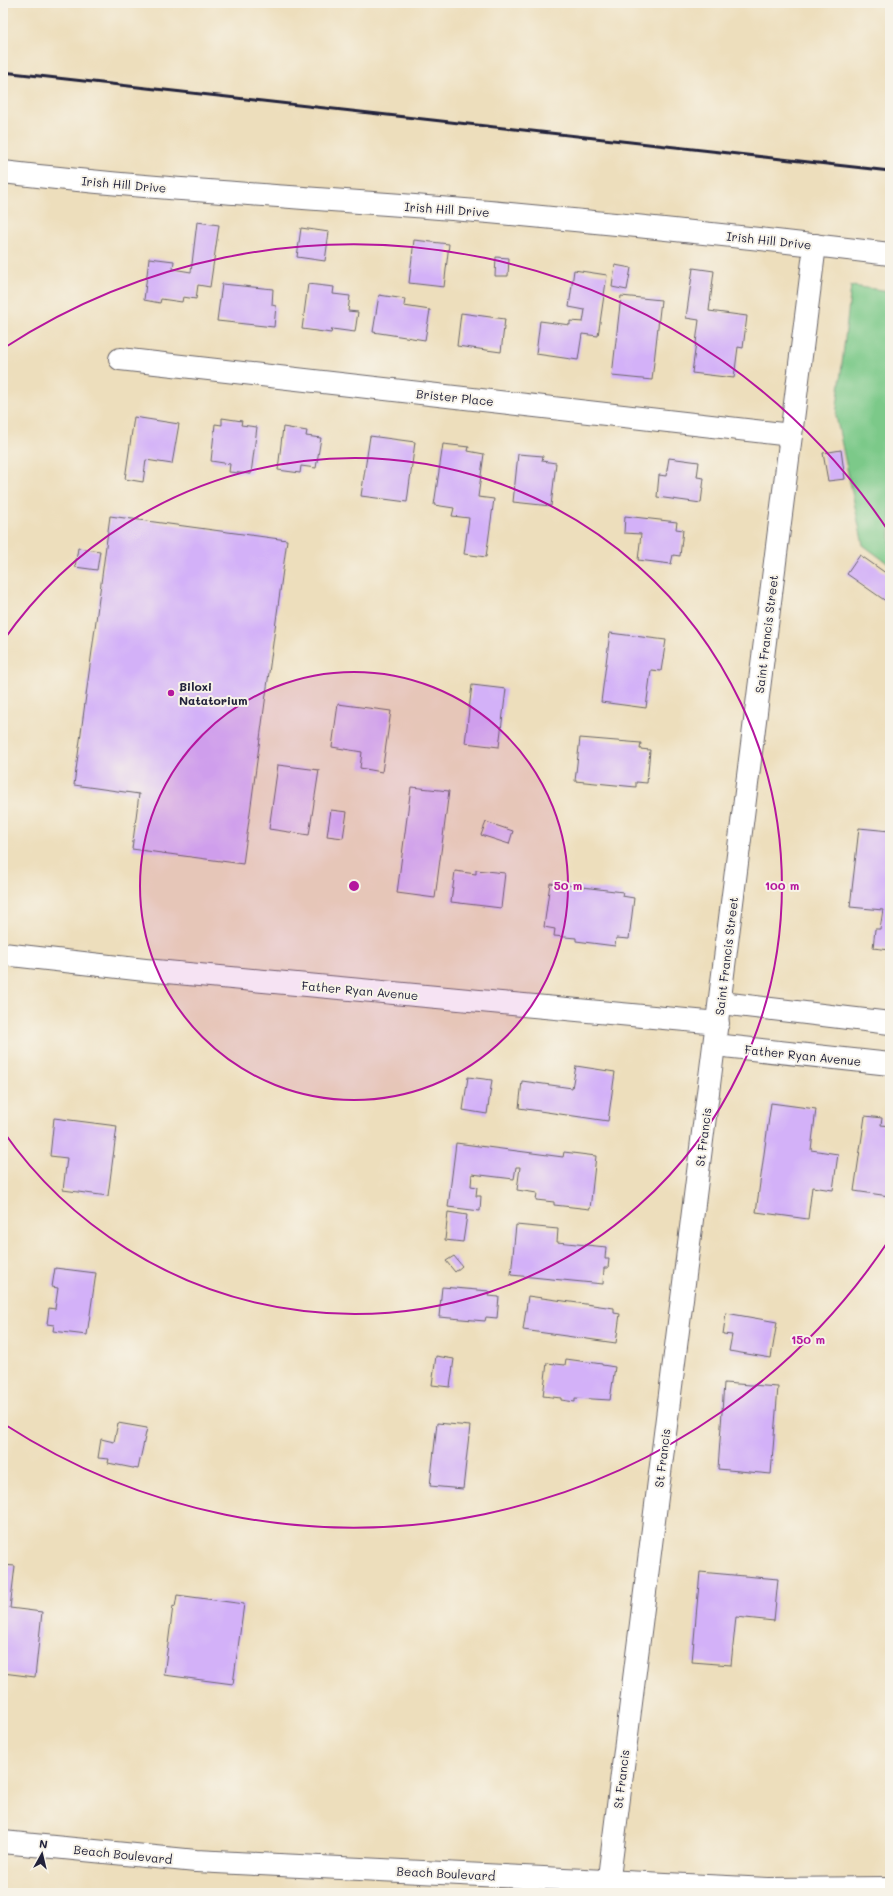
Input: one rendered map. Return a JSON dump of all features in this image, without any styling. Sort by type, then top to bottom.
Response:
[{"type":"street","name":"Irish Hill Drive","points":[[3,172],[85,182],[490,212],[890,254]]},
{"type":"street","name":"Saint Francis Street","points":[[719,1013],[815,245]]},
{"type":"street","name":"Brister Place","points":[[120,359],[791,435]]},
{"type":"street","name":"Father Ryan Avenue","points":[[3,954],[145,970],[719,1013],[890,1023]]},
{"type":"street","name":"St Francis","points":[[608,1887],[719,1013]]},
{"type":"street","name":"Father Ryan Avenue","points":[[715,1045],[890,1064]]},
{"type":"street","name":"Beach Boulevard","points":[[3,1842],[196,1862],[608,1887],[768,1889],[890,1888]]},
{"type":"green space","points":[[851,286],[890,291],[890,565],[863,545],[836,416]]},
{"type":"building","points":[[197,222],[219,225],[210,287],[198,285],[196,299],[183,297],[182,302],[161,299],[160,303],[144,300],[149,258],[174,261],[173,269],[191,272]]},
{"type":"building","points":[[301,228],[329,232],[325,261],[297,257]]},
{"type":"building","points":[[414,240],[449,244],[444,287],[409,283]]},
{"type":"building","points":[[496,257],[509,258],[508,276],[495,276]]},
{"type":"building","points":[[615,265],[631,268],[627,290],[612,287]]},
{"type":"building","points":[[693,268],[714,271],[709,311],[747,316],[743,348],[738,347],[734,378],[692,373],[699,320],[686,318]]},
{"type":"building","points":[[574,270],[607,275],[598,336],[582,334],[578,360],[536,354],[540,321],[570,325],[570,321],[583,322],[585,310],[569,307]]},
{"type":"building","points":[[222,284],[273,289],[272,305],[276,306],[274,327],[217,321]]},
{"type":"building","points":[[308,284],[334,287],[333,294],[350,296],[348,311],[358,312],[355,332],[332,329],[331,333],[302,329]]},
{"type":"building","points":[[379,295],[405,299],[404,306],[430,310],[425,340],[373,332]]},
{"type":"building","points":[[621,296],[661,300],[652,380],[612,376]]},
{"type":"building","points":[[461,313],[505,319],[501,352],[457,346]]},
{"type":"building","points":[[134,417],[179,424],[172,464],[146,460],[143,482],[125,479]]},
{"type":"building","points":[[222,418],[242,421],[241,425],[257,427],[251,474],[229,472],[230,464],[211,461],[215,424],[222,425]]},
{"type":"building","points":[[283,427],[307,431],[306,436],[321,438],[316,468],[301,466],[300,473],[278,470]]},
{"type":"building","points":[[370,436],[415,442],[407,502],[361,496]]},
{"type":"building","points":[[443,444],[469,447],[468,451],[484,454],[478,497],[494,499],[486,557],[464,554],[469,518],[452,516],[454,508],[434,505]]},
{"type":"building","points":[[841,450],[845,479],[828,481],[823,453]]},
{"type":"building","points":[[518,454],[543,456],[542,461],[556,463],[551,506],[513,502]]},
{"type":"building","points":[[669,458],[699,462],[697,477],[704,478],[701,503],[657,497],[659,475],[666,476]]},
{"type":"building","name":"Biloxi Natatorium","points":[[110,516],[287,540],[243,864],[132,849],[139,794],[74,785]]},
{"type":"building","points":[[625,516],[677,522],[676,529],[683,530],[680,556],[673,555],[671,564],[638,560],[641,534],[624,533]]},
{"type":"building","points":[[78,548],[100,551],[97,570],[75,567]]},
{"type":"building","points":[[860,555],[890,576],[890,604],[847,574]]},
{"type":"building","points":[[610,633],[666,640],[661,671],[651,670],[646,708],[601,702]]},
{"type":"building","points":[[472,685],[506,689],[499,747],[465,743]]},
{"type":"building","points":[[338,704],[391,711],[382,772],[360,768],[362,752],[332,747]]},
{"type":"building","points":[[580,738],[641,743],[640,749],[650,750],[647,783],[636,782],[636,787],[575,781]]},
{"type":"building","points":[[278,765],[319,770],[309,835],[269,829]]},
{"type":"building","points":[[411,787],[449,791],[435,898],[397,893]]},
{"type":"building","points":[[331,810],[347,812],[343,838],[327,836]]},
{"type":"building","points":[[486,822],[513,831],[509,844],[481,835]]},
{"type":"building","points":[[859,828],[890,831],[890,950],[873,948],[875,929],[880,929],[883,910],[850,907]]},
{"type":"building","points":[[476,870],[505,873],[501,908],[451,902],[455,871],[476,874]]},
{"type":"building","points":[[550,883],[623,892],[622,896],[634,898],[629,939],[616,938],[615,946],[576,941],[576,938],[554,936],[555,929],[544,927]]},
{"type":"building","points":[[576,1066],[615,1072],[608,1121],[519,1108],[522,1081],[572,1088]]},
{"type":"building","points":[[468,1077],[492,1080],[487,1114],[463,1110]]},
{"type":"building","points":[[771,1103],[816,1109],[811,1150],[838,1154],[833,1190],[812,1187],[808,1219],[756,1212]]},
{"type":"building","points":[[865,1116],[882,1118],[881,1125],[890,1126],[889,1196],[854,1191]]},
{"type":"building","points":[[54,1118],[117,1126],[108,1196],[63,1190],[67,1158],[50,1156]]},
{"type":"building","points":[[456,1143],[563,1157],[564,1152],[596,1156],[590,1209],[554,1205],[554,1202],[536,1200],[537,1193],[517,1190],[520,1167],[516,1167],[514,1179],[472,1174],[471,1186],[477,1187],[476,1196],[481,1196],[480,1211],[448,1207]]},
{"type":"building","points":[[448,1212],[467,1215],[463,1242],[445,1240]]},
{"type":"building","points":[[516,1225],[558,1229],[557,1242],[606,1247],[605,1259],[609,1259],[608,1268],[604,1268],[603,1284],[511,1275]]},
{"type":"building","points":[[454,1256],[462,1266],[455,1272],[446,1261]]},
{"type":"building","points":[[55,1268],[96,1273],[87,1335],[53,1331],[54,1325],[47,1324],[49,1308],[55,1309],[58,1288],[52,1287]]},
{"type":"building","points":[[442,1287],[489,1291],[488,1296],[499,1297],[497,1318],[486,1317],[485,1321],[439,1317]]},
{"type":"building","points":[[528,1296],[614,1308],[614,1313],[620,1314],[616,1343],[523,1330]]},
{"type":"building","points":[[726,1313],[777,1322],[771,1358],[729,1351],[732,1335],[723,1334]]},
{"type":"building","points":[[436,1356],[454,1359],[450,1387],[432,1385]]},
{"type":"building","points":[[566,1359],[615,1367],[610,1400],[575,1398],[575,1402],[561,1400],[561,1398],[543,1396],[547,1363],[565,1365]]},
{"type":"building","points":[[724,1383],[778,1387],[771,1474],[718,1469]]},
{"type":"building","points":[[118,1423],[147,1428],[138,1469],[108,1463],[109,1459],[98,1458],[101,1439],[114,1442]]},
{"type":"building","points":[[437,1423],[470,1426],[463,1489],[430,1486]]},
{"type":"building","points":[[3,1565],[15,1566],[10,1608],[42,1612],[35,1677],[3,1673]]},
{"type":"building","points":[[700,1572],[778,1579],[774,1621],[736,1617],[731,1665],[692,1662]]},
{"type":"building","points":[[177,1595],[244,1604],[233,1684],[164,1675],[173,1606],[175,1607]]},
{"type":"railway","points":[[3,72],[890,171]]},
{"type":"place","name":"Biloxi Natatorium","points":[[171,693]]}]
